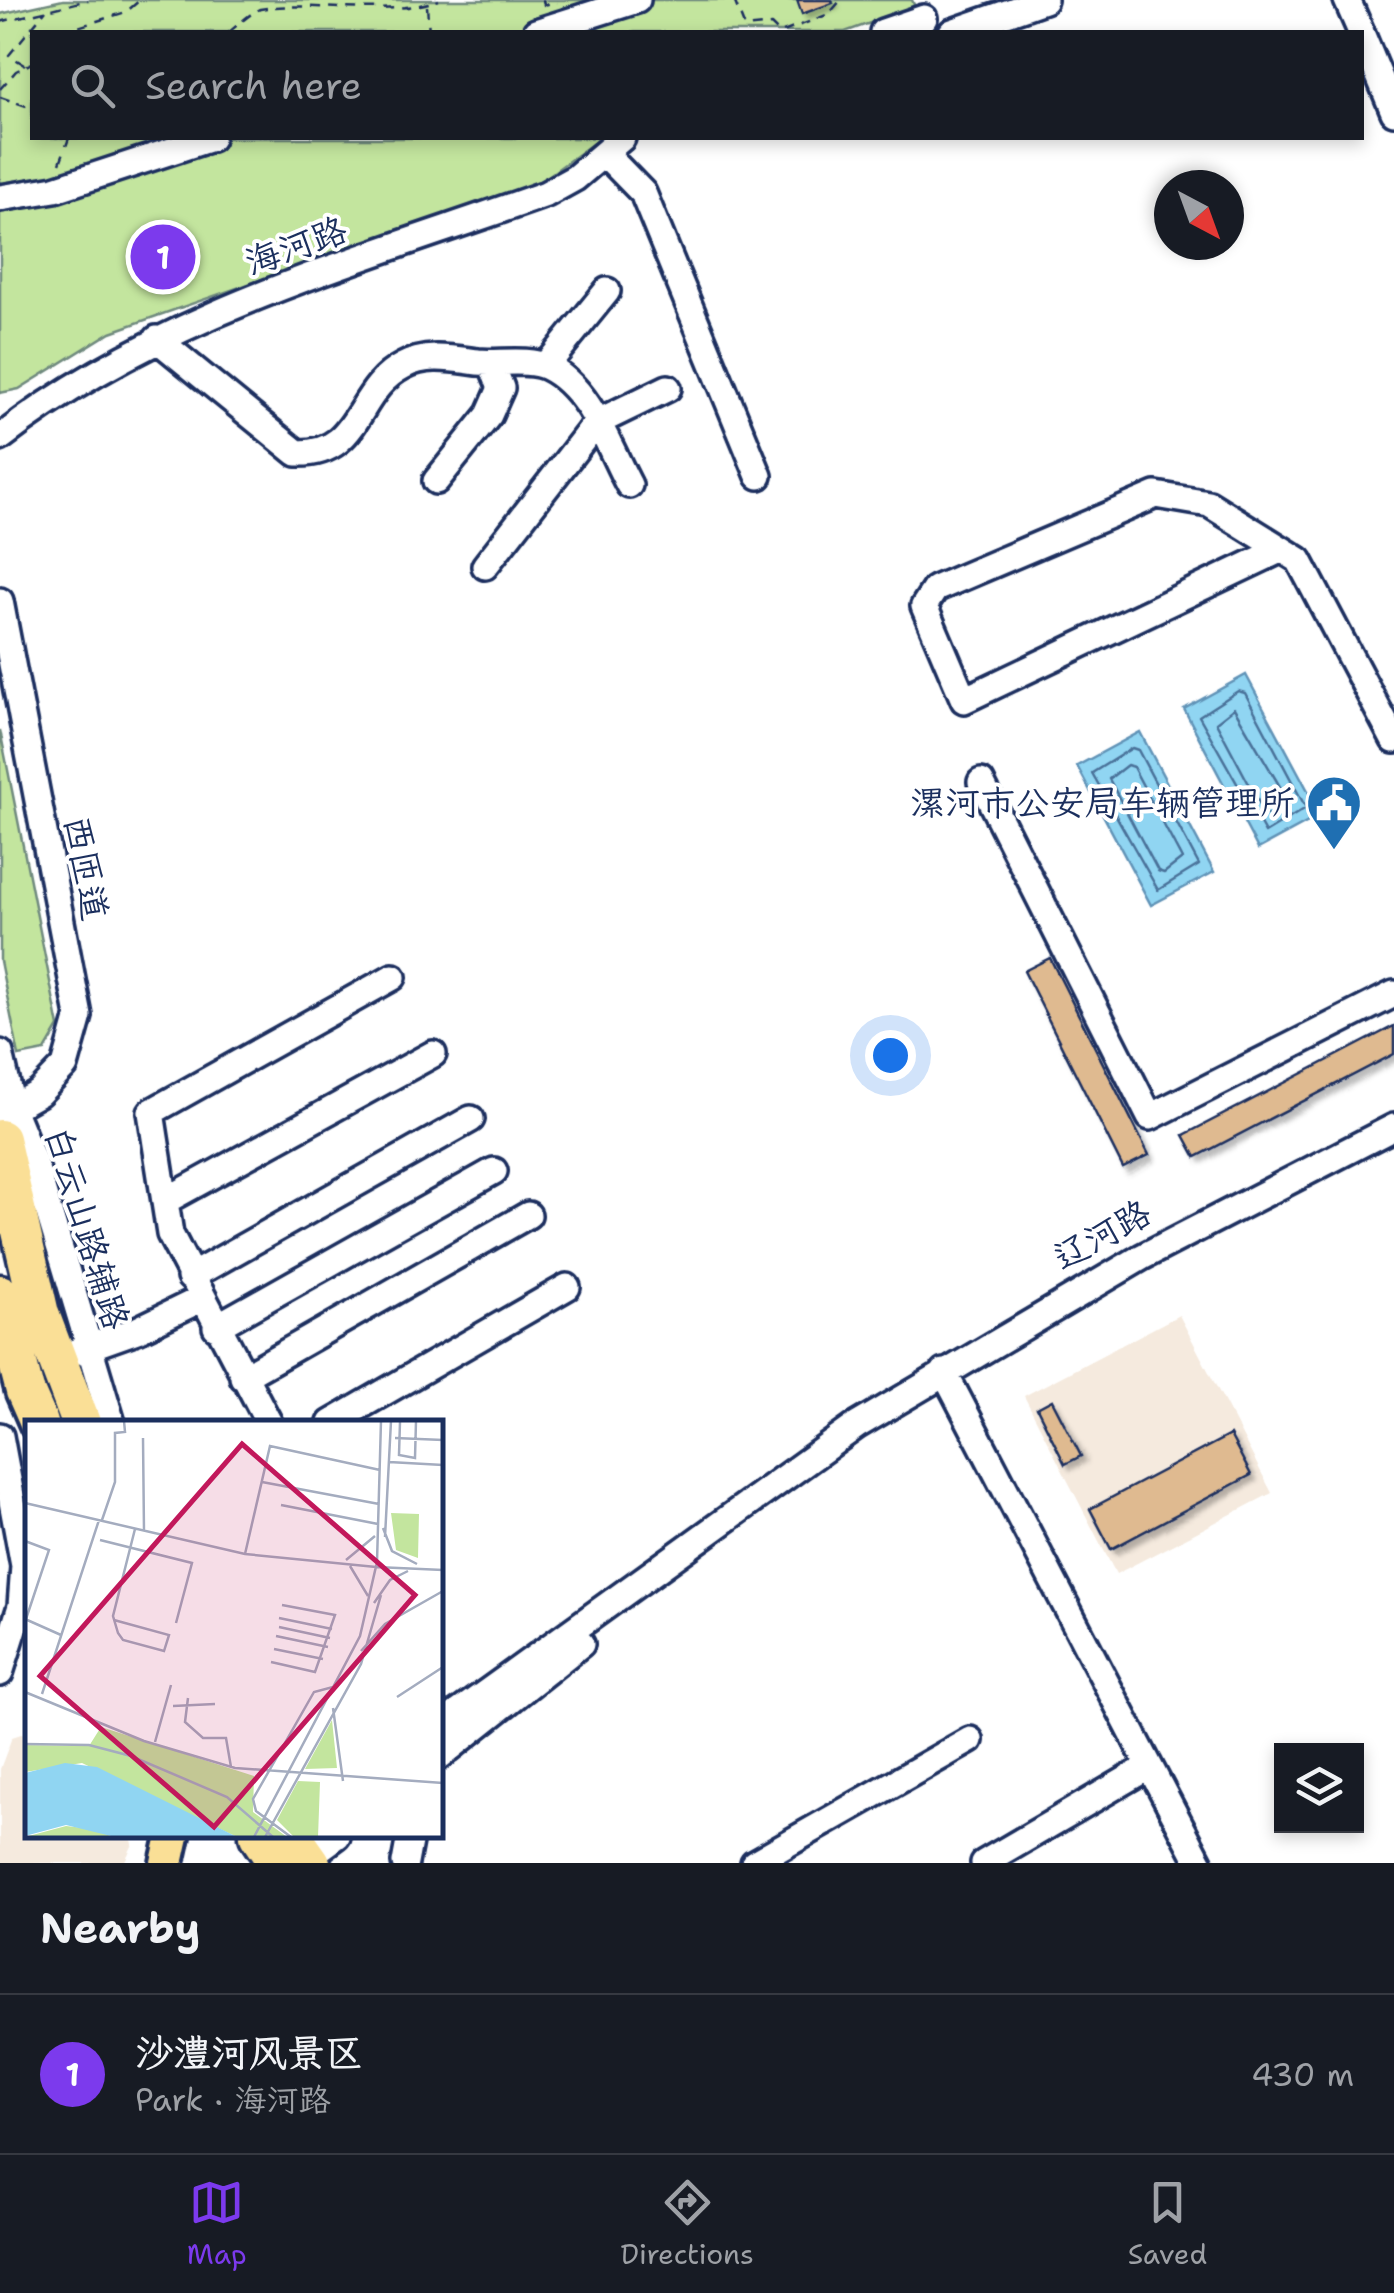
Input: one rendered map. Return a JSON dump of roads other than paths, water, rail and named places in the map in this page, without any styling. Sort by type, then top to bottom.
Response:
[{"type":"highway","points":[[4,1122],[40,1314],[72,1353],[80,1420]]},
{"type":"highway","points":[[0,1294],[16,1410]]},
{"type":"main road","points":[[167,1863],[173,1838]]},
{"type":"street","points":[[542,30],[636,0]]},
{"type":"street","points":[[958,30],[1044,0]]},
{"type":"street","points":[[1347,0],[1359,30]]},
{"type":"street","points":[[889,30],[927,17]]},
{"type":"street","points":[[1364,41],[1394,112]]},
{"type":"street","points":[[0,198],[55,189],[205,140]]},
{"type":"street","points":[[614,146],[643,193],[759,476]]},
{"type":"street","name":"海河路","points":[[0,438],[31,414],[198,319],[546,194],[614,146]]},
{"type":"street","points":[[546,366],[607,291]]},
{"type":"street","points":[[157,339],[297,453],[317,454],[338,446],[368,399],[402,366],[435,357],[546,366],[586,400],[630,485]]},
{"type":"street","points":[[436,481],[489,416],[501,388],[491,363]]},
{"type":"street","points":[[485,566],[596,423],[668,388]]},
{"type":"street","points":[[1280,550],[964,700],[924,606],[935,589],[1156,495],[1209,504],[1299,560],[1392,731]]},
{"type":"street","name":"西匝道","points":[[0,601],[78,1016],[65,1066],[4,1122]]},
{"type":"street","points":[[981,782],[1150,1117],[1394,994]]},
{"type":"street","points":[[266,1420],[170,1234],[151,1112],[393,977]]},
{"type":"street","name":"白云山路辅路","points":[[0,1053],[4,1122]]},
{"type":"street","points":[[165,1201],[433,1054]]},
{"type":"street","points":[[72,1353],[196,1288],[471,1118]]},
{"type":"street","name":"辽河路","points":[[444,1742],[856,1426],[1142,1257],[1394,1127]]},
{"type":"street","points":[[216,1327],[494,1171]]},
{"type":"street","points":[[243,1377],[528,1215]]},
{"type":"street","points":[[336,1420],[567,1288]]},
{"type":"street","name":"白云山路辅路","points":[[72,1353],[110,1420]]},
{"type":"street","points":[[944,1372],[1200,1863]]},
{"type":"street","points":[[16,1410],[25,1464]]},
{"type":"street","points":[[0,1436],[24,1566],[21,1606],[0,1673]]},
{"type":"street","points":[[754,1863],[970,1740]]},
{"type":"street","points":[[984,1863],[1148,1767]]},
{"type":"street","points":[[405,1863],[410,1838]]},
{"type":"water","points":[[1246,675],[1321,815],[1258,849],[1184,709]]},
{"type":"water","points":[[1140,732],[1214,872],[1151,905],[1077,766]]},
{"type":"place","name":"沙澧河风景区","points":[[163,257]]},
{"type":"place","name":"漯河市公安局车辆管理所","points":[[1334,852]]}]
